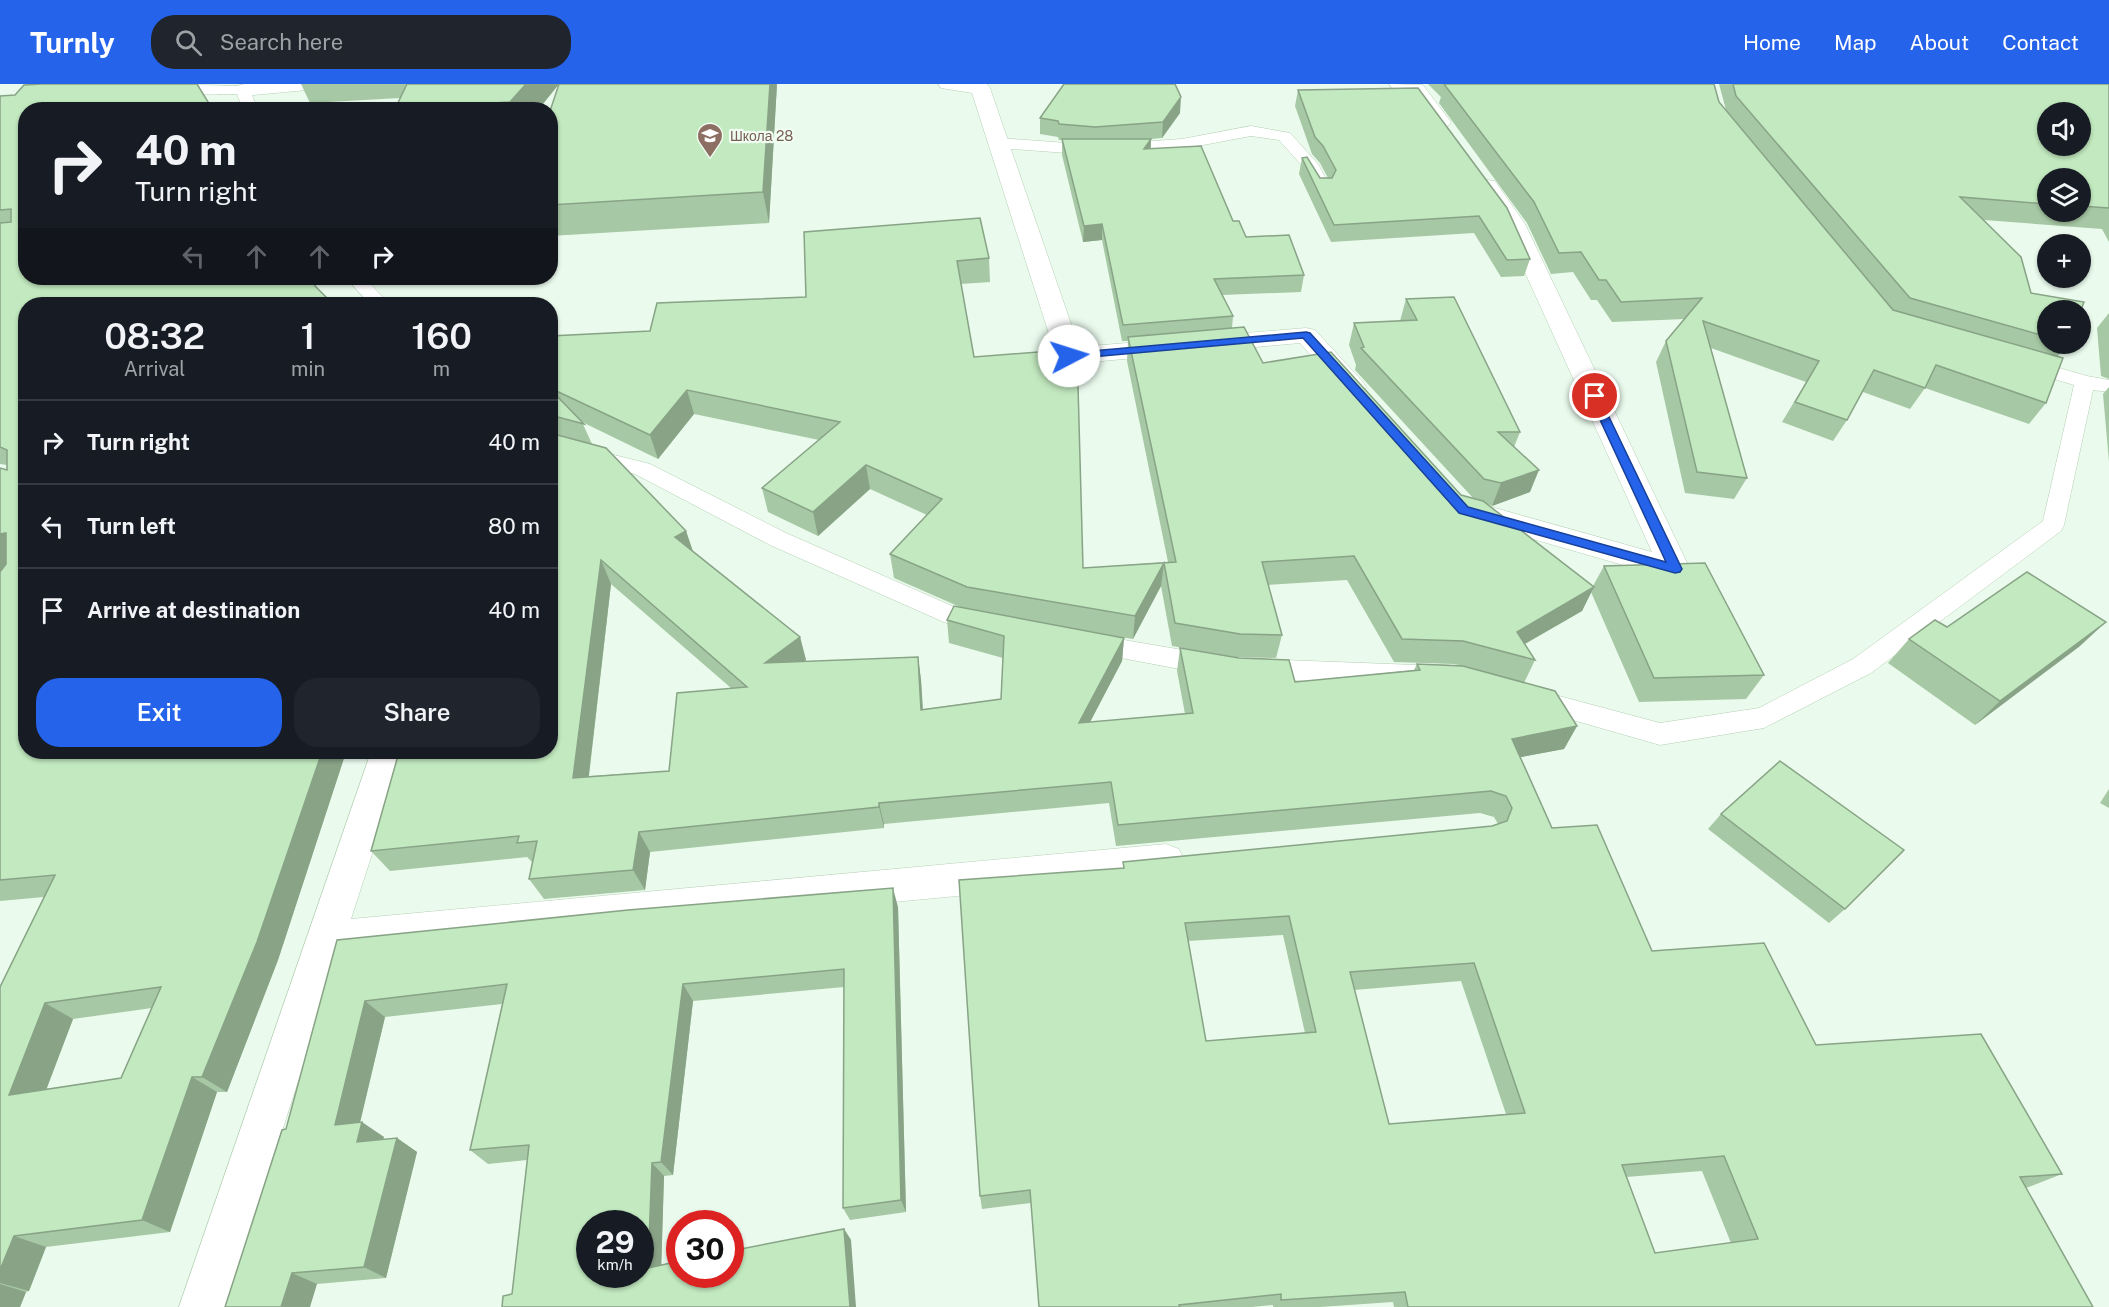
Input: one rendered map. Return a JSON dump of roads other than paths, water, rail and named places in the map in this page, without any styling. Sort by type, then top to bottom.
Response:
[{"type":"street","points":[[243,90],[307,84]]},
{"type":"street","points":[[1399,84],[1416,89],[1451,137]]},
{"type":"street","points":[[963,85],[980,88],[1069,356],[1306,335],[1369,405]]},
{"type":"street","points":[[1456,501],[1464,510],[1675,569],[1514,224],[1472,166]]},
{"type":"street","points":[[202,1307],[386,759]]},
{"type":"street","points":[[326,939],[1195,857]]},
{"type":"lane","points":[[163,84],[177,88],[243,90],[248,102]]},
{"type":"lane","points":[[999,143],[1095,150],[1182,144],[1251,131],[1284,136],[1312,167],[1323,188]]},
{"type":"lane","points":[[362,285],[373,297]]},
{"type":"lane","points":[[2008,360],[2085,382],[2109,386]]},
{"type":"lane","points":[[1514,694],[1660,734],[1764,718],[1862,666],[2053,525],[2085,382]]},
{"type":"lane","points":[[558,448],[642,469],[789,543],[964,621],[1000,627]]},
{"type":"lane","points":[[1070,639],[1235,669],[1441,675]]},
{"type":"place","name":"Школа 28","points":[[710,159]]}]
